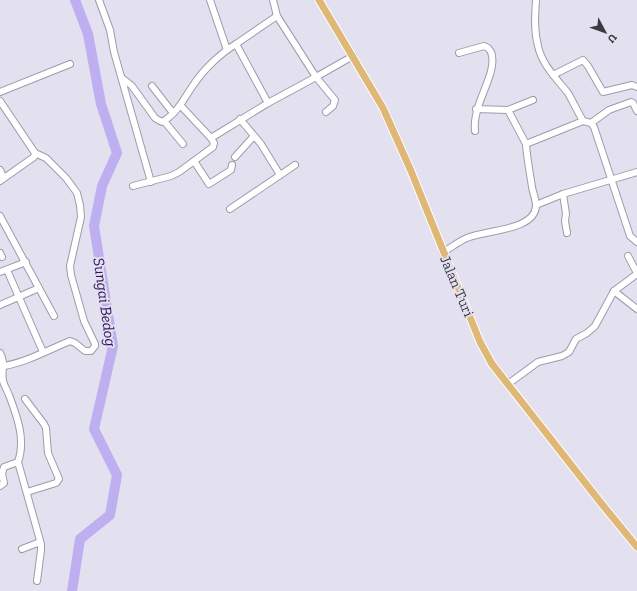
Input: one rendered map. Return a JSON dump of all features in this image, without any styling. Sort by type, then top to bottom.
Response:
[{"type":"main road","name":"Jalan Turi","points":[[319,0],[385,114],[411,171],[480,342],[492,364],[601,503],[637,546]]},
{"type":"street","points":[[99,0],[110,30],[150,182]]},
{"type":"street","points":[[210,0],[227,50]]},
{"type":"street","points":[[273,0],[278,16],[316,77],[334,100],[333,106],[326,112]]},
{"type":"street","points":[[536,0],[534,20],[538,48],[553,75],[568,93],[583,121]]},
{"type":"street","points":[[164,121],[181,106],[194,84],[227,50],[278,16]]},
{"type":"street","points":[[236,44],[268,103]]},
{"type":"street","points":[[459,53],[484,46],[488,48],[492,56],[491,70],[476,109],[475,131]]},
{"type":"street","points":[[211,138],[240,119],[352,56]]},
{"type":"street","points":[[553,75],[583,60],[603,92],[632,85],[637,87]]},
{"type":"street","points":[[0,92],[70,64]]},
{"type":"street","points":[[122,78],[132,86],[155,118],[160,121],[164,121],[183,144]]},
{"type":"street","points":[[152,86],[173,113]]},
{"type":"street","points":[[476,109],[508,110],[533,100]]},
{"type":"street","points":[[0,101],[35,153],[46,158],[66,178],[76,193],[80,205],[81,217],[70,266],[71,275],[84,321],[95,344],[93,349],[88,352],[84,351],[70,341],[32,358],[4,366]]},
{"type":"street","points":[[591,123],[609,110],[631,102],[637,111]]},
{"type":"street","points":[[133,186],[171,176],[213,147],[214,144],[211,138],[181,106]]},
{"type":"street","points":[[443,252],[467,238],[481,233],[518,226],[532,215],[536,205],[526,156],[526,144],[508,110]]},
{"type":"street","points":[[240,119],[261,144],[280,175]]},
{"type":"street","points":[[526,144],[583,121],[591,123],[596,132],[630,236],[637,242]]},
{"type":"street","points":[[235,156],[254,136]]},
{"type":"street","points":[[0,170],[2,180],[34,157],[35,153]]},
{"type":"street","points":[[194,161],[209,184],[231,170],[232,165]]},
{"type":"street","points":[[230,209],[295,165]]},
{"type":"street","points":[[536,205],[563,194],[637,172]]},
{"type":"street","points":[[563,194],[566,214],[564,221],[567,233]]},
{"type":"street","points":[[0,216],[54,316]]},
{"type":"street","points":[[508,384],[538,362],[564,355],[571,351],[576,339],[587,333],[595,326],[614,291],[637,273],[628,256]]},
{"type":"street","points":[[0,272],[26,262]]},
{"type":"street","points":[[8,270],[18,297],[43,352]]},
{"type":"street","points":[[0,305],[39,288]]},
{"type":"street","points":[[614,291],[637,309]]},
{"type":"street","points":[[0,353],[4,366],[2,381],[13,406],[22,439],[21,452],[18,462],[40,542],[41,550],[37,581]]},
{"type":"street","points":[[25,399],[46,428],[48,453],[59,479],[56,483],[27,492]]},
{"type":"street","points":[[0,486],[4,483],[2,474],[4,467],[18,462]]},
{"type":"street","points":[[22,549],[40,542]]},
{"type":"waterway","name":"Sungai Bedog","points":[[72,591],[80,539],[110,515],[117,475],[94,429],[113,346],[94,226],[102,186],[117,153],[101,104],[88,34],[75,0]]}]
